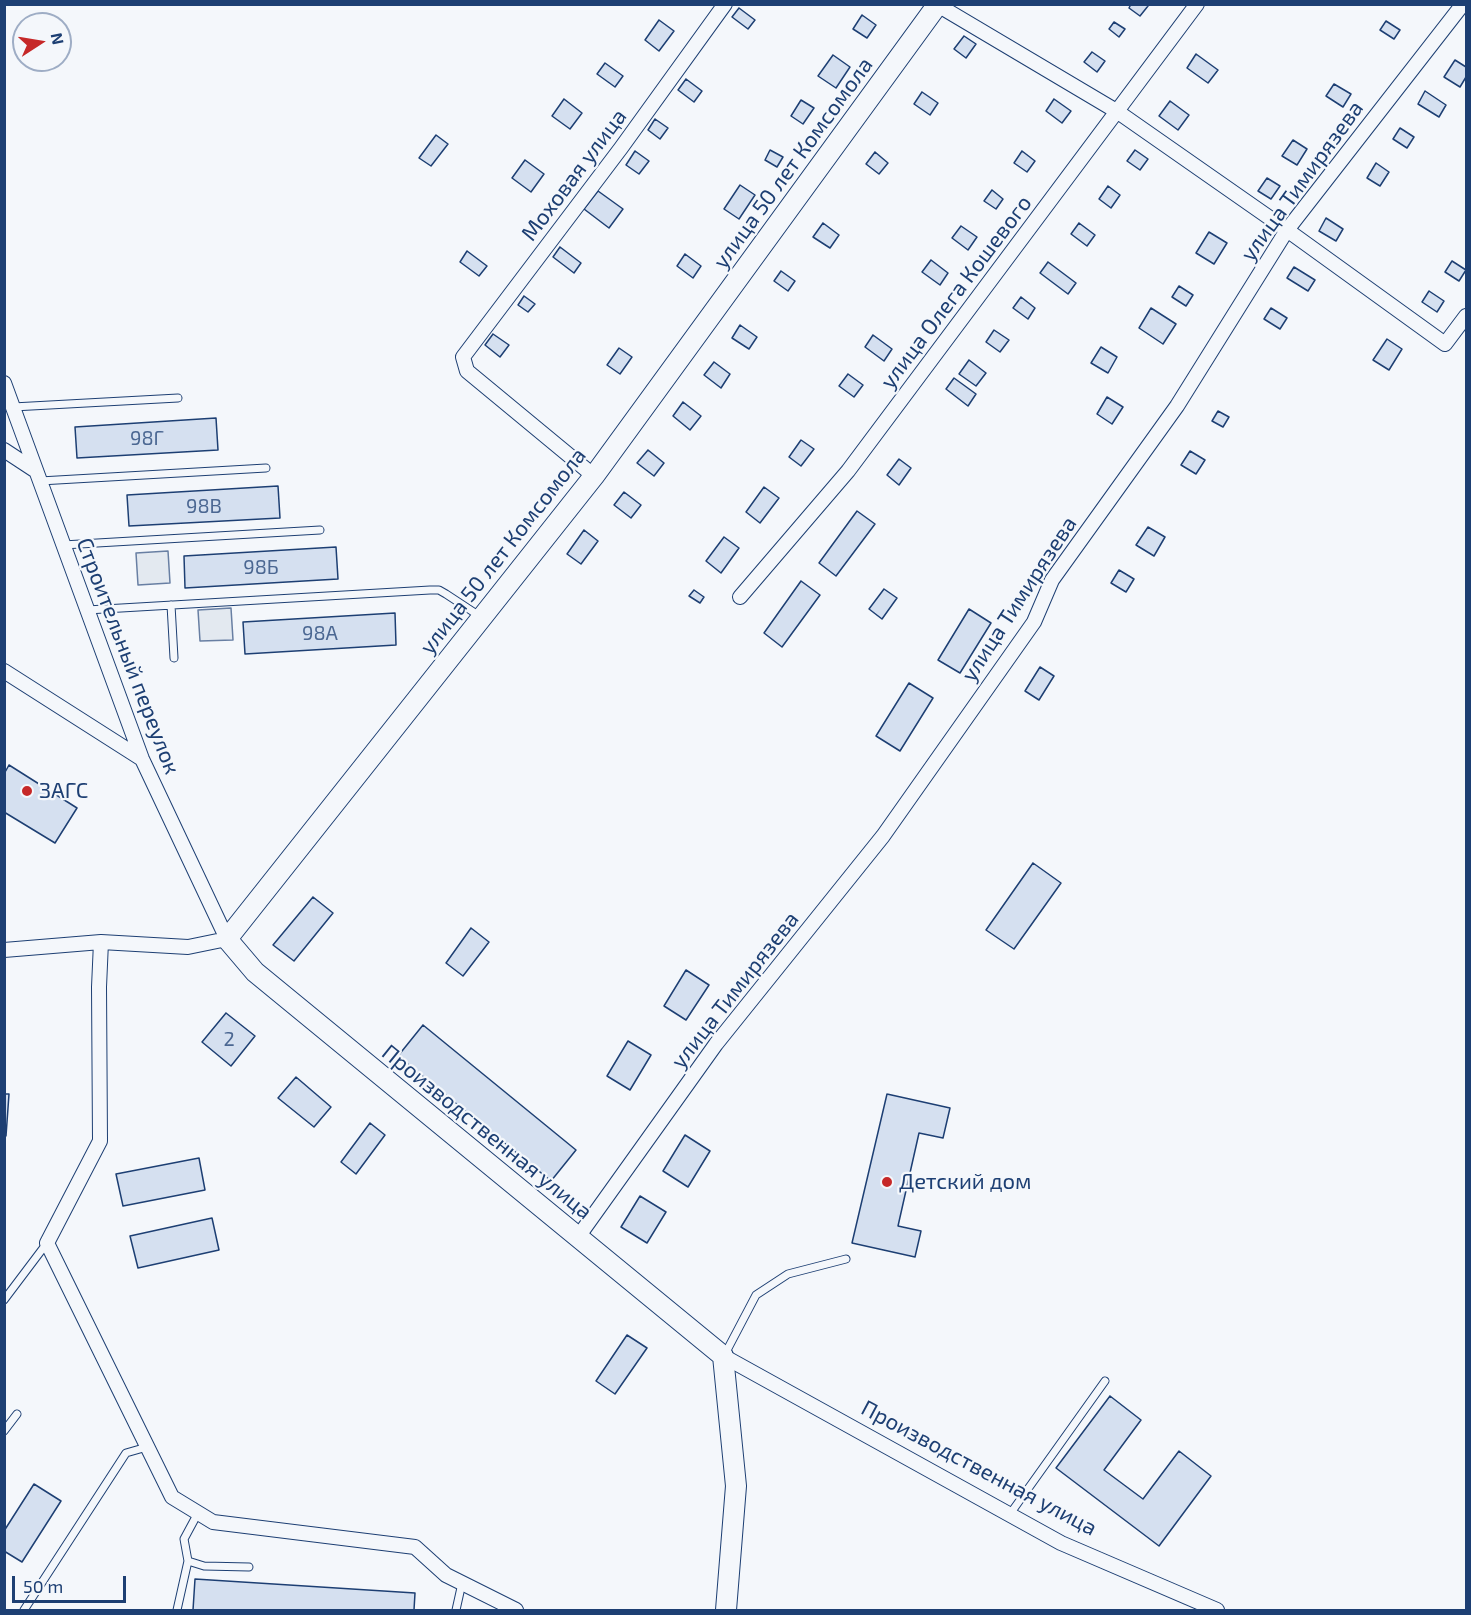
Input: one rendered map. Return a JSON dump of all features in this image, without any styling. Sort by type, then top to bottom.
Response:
[{"type":"street","name":"Моховая улица","points":[[594,476],[466,371],[463,357],[621,148],[725,4]]},
{"type":"street","name":"улица Олега Кошевого","points":[[740,597],[848,471],[1197,4]]},
{"type":"street","name":"улица Тимирязева","points":[[578,1237],[716,1044],[883,836],[1034,622],[1052,580],[1177,406],[1287,230],[1463,4]]},
{"type":"street","points":[[937,5],[1118,112],[1445,344],[1467,316]]},
{"type":"street","name":"улица 50 лет Комсомола","points":[[227,939],[594,476],[937,5]]},
{"type":"street","name":"Строительный переулок","points":[[4,382],[142,759],[227,939]]},
{"type":"street","points":[[4,450],[38,476]]},
{"type":"street","points":[[4,672],[142,759]]},
{"type":"street","points":[[4,950],[101,942],[188,948],[227,939]]},
{"type":"street","name":"Производственная улица","points":[[227,939],[255,972],[723,1356],[1060,1542],[1217,1611]]},
{"type":"street","points":[[101,942],[100,1141],[47,1243],[172,1497],[213,1522],[415,1547],[446,1575],[516,1611]]},
{"type":"street","points":[[723,1356],[736,1486],[726,1611]]},
{"type":"lane","points":[[13,408],[178,398]]},
{"type":"lane","points":[[38,476],[266,468]]},
{"type":"lane","points":[[63,545],[320,530]]},
{"type":"lane","points":[[87,610],[439,590],[482,618]]},
{"type":"lane","points":[[171,605],[174,658]]},
{"type":"lane","points":[[4,1300],[47,1243]]},
{"type":"lane","points":[[723,1356],[756,1295],[788,1274],[846,1259]]},
{"type":"lane","points":[[1010,1514],[1106,1381]]},
{"type":"lane","points":[[4,1431],[17,1413]]},
{"type":"lane","points":[[24,1611],[126,1453],[147,1447]]},
{"type":"lane","points":[[177,1611],[188,1561],[184,1539],[198,1513]]},
{"type":"lane","points":[[188,1561],[204,1566],[249,1567]]},
{"type":"lane","points":[[456,1611],[462,1583]]},
{"type":"shaded area","points":[[168,551],[170,583],[138,585],[136,553]]},
{"type":"shaded area","points":[[231,608],[233,640],[200,641],[198,610]]},
{"type":"building","points":[[1131,4],[1148,6],[1140,16],[1129,8]]},
{"type":"building","points":[[739,8],[755,20],[748,29],[732,17]]},
{"type":"building","points":[[862,15],[876,25],[867,38],[853,29]]},
{"type":"building","points":[[659,20],[674,31],[659,51],[645,40]]},
{"type":"building","points":[[1386,21],[1400,30],[1394,39],[1380,30]]},
{"type":"building","points":[[1114,22],[1125,29],[1119,37],[1109,29]]},
{"type":"building","points":[[964,36],[976,44],[966,58],[954,49]]},
{"type":"building","points":[[1092,52],[1105,61],[1097,72],[1084,62]]},
{"type":"building","points":[[1196,54],[1218,70],[1208,83],[1187,68]]},
{"type":"building","points":[[833,55],[850,67],[836,88],[818,76]]},
{"type":"building","points":[[1455,60],[1466,67],[1466,77],[1460,87],[1444,77]]},
{"type":"building","points":[[605,63],[623,76],[615,87],[597,74]]},
{"type":"building","points":[[686,79],[702,91],[694,102],[678,90]]},
{"type":"building","points":[[1334,84],[1351,94],[1343,107],[1326,96]]},
{"type":"building","points":[[1425,91],[1446,105],[1439,117],[1418,104]]},
{"type":"building","points":[[922,92],[938,103],[930,115],[914,104]]},
{"type":"building","points":[[564,99],[582,113],[570,129],[552,116]]},
{"type":"building","points":[[1054,99],[1071,111],[1062,123],[1046,111]]},
{"type":"building","points":[[801,100],[814,108],[803,124],[791,116]]},
{"type":"building","points":[[1170,101],[1189,115],[1178,130],[1159,116]]},
{"type":"building","points":[[655,119],[668,128],[660,139],[648,130]]},
{"type":"building","points":[[1400,128],[1414,137],[1407,148],[1393,139]]},
{"type":"building","points":[[436,135],[448,144],[431,166],[419,158]]},
{"type":"building","points":[[1293,140],[1307,149],[1297,165],[1282,156]]},
{"type":"building","points":[[770,150],[783,157],[777,167],[765,160]]},
{"type":"building","points":[[1135,150],[1148,159],[1140,170],[1127,161]]},
{"type":"building","points":[[635,151],[649,161],[639,174],[626,165]]},
{"type":"building","points":[[1022,151],[1035,161],[1027,172],[1014,163]]},
{"type":"building","points":[[875,152],[888,163],[879,174],[866,164]]},
{"type":"building","points":[[525,160],[544,174],[531,192],[512,178]]},
{"type":"building","points":[[1376,163],[1389,172],[1380,186],[1367,178]]},
{"type":"building","points":[[1267,178],[1280,186],[1271,199],[1258,191]]},
{"type":"building","points":[[740,185],[755,195],[739,219],[724,209]]},
{"type":"building","points":[[1108,186],[1120,195],[1111,208],[1099,199]]},
{"type":"building","points":[[992,190],[1003,199],[996,209],[984,201]]},
{"type":"building","points":[[598,191],[623,209],[609,228],[584,209]]},
{"type":"building","points":[[1326,218],[1343,229],[1336,241],[1319,231]]},
{"type":"building","points":[[823,223],[839,235],[830,248],[813,237]]},
{"type":"building","points":[[1079,223],[1095,235],[1087,246],[1071,234]]},
{"type":"building","points":[[961,226],[977,237],[968,250],[952,238]]},
{"type":"building","points":[[1209,232],[1227,243],[1214,264],[1196,253]]},
{"type":"building","points":[[560,247],[581,263],[574,273],[553,257]]},
{"type":"building","points":[[467,251],[487,266],[479,276],[460,262]]},
{"type":"building","points":[[685,254],[701,266],[693,278],[677,266]]},
{"type":"building","points":[[931,260],[948,273],[940,285],[922,272]]},
{"type":"building","points":[[1452,261],[1466,270],[1459,281],[1445,272]]},
{"type":"building","points":[[1048,262],[1076,283],[1068,294],[1040,273]]},
{"type":"building","points":[[1294,267],[1315,280],[1308,291],[1287,278]]},
{"type":"building","points":[[781,271],[795,281],[788,291],[774,281]]},
{"type":"building","points":[[1179,286],[1193,295],[1186,306],[1172,297]]},
{"type":"building","points":[[1429,291],[1444,301],[1437,312],[1422,302]]},
{"type":"building","points":[[524,296],[535,304],[528,312],[518,305]]},
{"type":"building","points":[[1021,297],[1035,308],[1028,319],[1013,308]]},
{"type":"building","points":[[1151,308],[1176,324],[1163,344],[1139,328]]},
{"type":"building","points":[[1271,308],[1287,318],[1280,329],[1264,319]]},
{"type":"building","points":[[740,325],[757,337],[749,349],[732,338]]},
{"type":"building","points":[[994,330],[1009,340],[1000,352],[986,342]]},
{"type":"building","points":[[493,334],[509,345],[500,357],[485,345]]},
{"type":"building","points":[[873,335],[892,349],[884,361],[865,347]]},
{"type":"building","points":[[1387,339],[1402,349],[1389,370],[1373,360]]},
{"type":"building","points":[[1101,347],[1117,357],[1108,373],[1091,363]]},
{"type":"building","points":[[619,348],[632,357],[620,374],[607,365]]},
{"type":"building","points":[[969,360],[986,373],[976,386],[959,374]]},
{"type":"building","points":[[714,362],[730,374],[721,388],[704,375]]},
{"type":"building","points":[[848,374],[863,385],[854,397],[839,386]]},
{"type":"building","points":[[954,378],[976,394],[968,406],[946,389]]},
{"type":"building","points":[[1107,397],[1123,407],[1112,424],[1097,414]]},
{"type":"building","points":[[683,402],[701,416],[690,430],[673,416]]},
{"type":"building","points":[[1218,411],[1229,417],[1223,427],[1212,421]]},
{"type":"building","points":[[216,418],[218,450],[77,458],[75,427]]},
{"type":"building","points":[[801,440],[814,449],[801,466],[789,457]]},
{"type":"building","points":[[648,450],[664,463],[654,476],[637,463]]},
{"type":"building","points":[[1190,451],[1205,460],[1196,474],[1181,465]]},
{"type":"building","points":[[899,459],[911,468],[899,485],[887,475]]},
{"type":"building","points":[[278,486],[280,518],[129,526],[127,495]]},
{"type":"building","points":[[764,487],[779,498],[760,523],[746,512]]},
{"type":"building","points":[[624,492],[641,505],[631,518],[614,505]]},
{"type":"building","points":[[857,511],[875,524],[836,576],[819,563]]},
{"type":"building","points":[[1148,527],[1165,537],[1154,556],[1136,545]]},
{"type":"building","points":[[584,530],[598,541],[581,564],[567,554]]},
{"type":"building","points":[[724,537],[739,548],[721,573],[706,561]]},
{"type":"building","points":[[336,547],[338,579],[185,588],[184,556]]},
{"type":"building","points":[[1119,570],[1134,579],[1126,592],[1111,583]]},
{"type":"building","points":[[801,581],[820,595],[782,647],[764,633]]},
{"type":"building","points":[[884,589],[897,598],[882,619],[869,609]]},
{"type":"building","points":[[694,590],[704,597],[700,603],[689,596]]},
{"type":"building","points":[[969,609],[991,623],[960,673],[938,660]]},
{"type":"building","points":[[395,613],[396,645],[245,654],[243,622]]},
{"type":"building","points":[[1040,667],[1054,676],[1039,700],[1025,691]]},
{"type":"building","points":[[909,683],[933,698],[900,751],[876,736]]},
{"type":"building","name":"ЗАГС","points":[[9,765],[77,808],[55,843],[4,812],[4,774]]},
{"type":"building","points":[[1033,863],[1061,883],[1014,949],[986,930]]},
{"type":"building","points":[[313,897],[333,913],[294,961],[273,945]]},
{"type":"building","points":[[471,928],[489,942],[463,976],[446,963]]},
{"type":"building","points":[[686,970],[709,985],[686,1020],[664,1006]]},
{"type":"building","points":[[226,1013],[255,1036],[231,1066],[202,1042]]},
{"type":"building","points":[[423,1025],[576,1150],[551,1181],[398,1056]]},
{"type":"building","points":[[628,1041],[651,1055],[630,1090],[607,1076]]},
{"type":"building","points":[[296,1077],[331,1107],[314,1127],[278,1098]]},
{"type":"building","points":[[4,1094],[9,1094],[6,1136],[4,1136]]},
{"type":"building","name":"Детский дом","points":[[887,1094],[950,1108],[943,1138],[919,1133],[898,1226],[921,1231],[915,1257],[852,1243]]},
{"type":"building","points":[[370,1123],[385,1135],[356,1174],[341,1162]]},
{"type":"building","points":[[685,1135],[710,1151],[688,1187],[663,1171]]},
{"type":"building","points":[[199,1158],[205,1190],[123,1206],[116,1174]]},
{"type":"building","points":[[640,1196],[666,1212],[647,1243],[621,1227]]},
{"type":"building","points":[[212,1218],[219,1250],[138,1268],[130,1236]]},
{"type":"building","points":[[627,1335],[647,1348],[615,1394],[596,1381]]},
{"type":"building","points":[[1110,1396],[1141,1420],[1104,1470],[1143,1499],[1179,1451],[1211,1476],[1159,1546],[1056,1468]]},
{"type":"building","points":[[34,1484],[61,1501],[22,1562],[4,1551],[4,1531]]},
{"type":"building","points":[[195,1579],[415,1593],[414,1610],[193,1610]]},
{"type":"place","name":"ЗАГС","points":[[27,791]]},
{"type":"place","name":"Детский дом","points":[[887,1182]]}]
